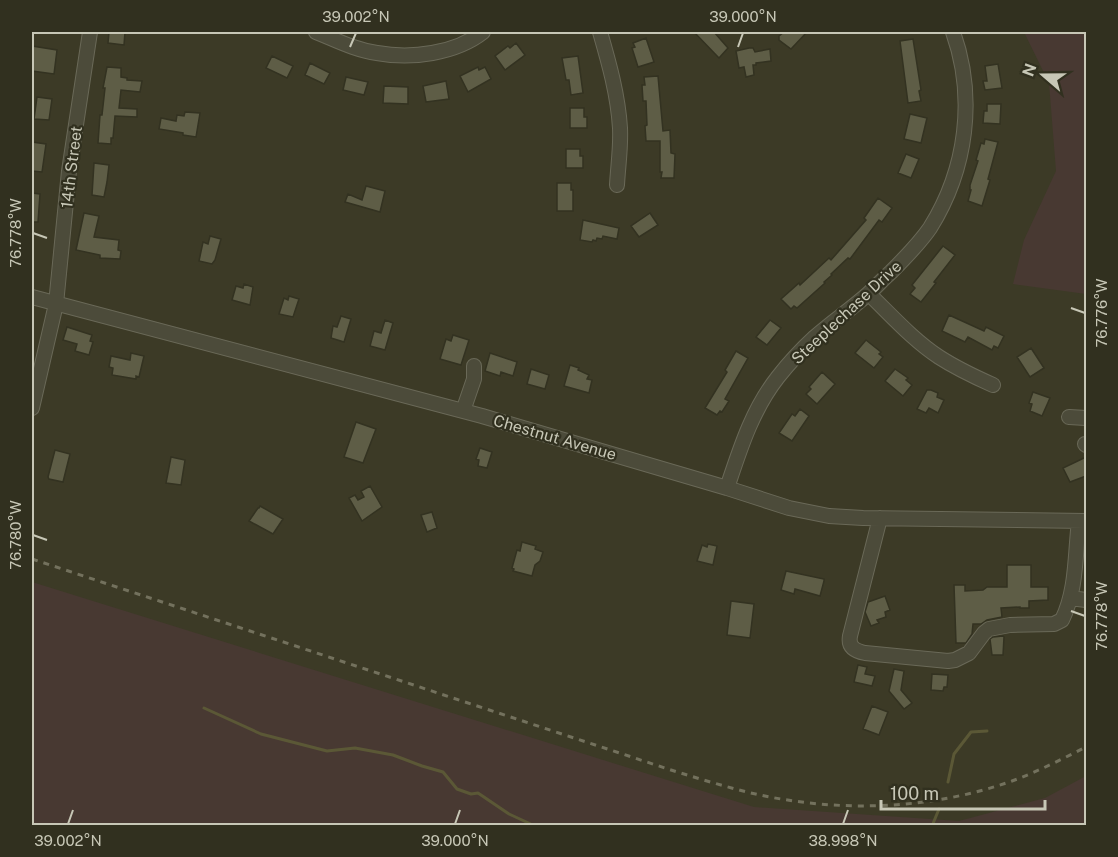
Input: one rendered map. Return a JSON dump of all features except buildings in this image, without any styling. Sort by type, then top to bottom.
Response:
[{"type":"street","name":"14th Street","points":[[32,408],[56,304],[69,171],[90,32]]},
{"type":"street","points":[[316,32],[351,47],[400,56],[441,51],[461,44],[483,32]]},
{"type":"street","points":[[600,32],[617,103],[620,130],[617,185]]},
{"type":"street","name":"Steeplechase Drive","points":[[727,488],[750,423],[778,377],[814,338],[868,294],[914,248],[929,229],[950,189],[964,140],[966,115],[962,65],[953,32]]},
{"type":"street","points":[[868,294],[939,357],[993,385]]},
{"type":"street","name":"Chestnut Avenue","points":[[32,297],[464,411],[805,512],[829,516],[880,518],[1082,521]]},
{"type":"street","points":[[464,411],[474,379],[474,366]]},
{"type":"street","points":[[1069,417],[1086,418]]},
{"type":"street","points":[[880,518],[849,642],[858,652],[937,660],[955,660],[969,653],[989,629],[1011,625],[1054,624],[1062,620],[1070,598],[1082,521]]},
{"type":"street","points":[[1070,598],[1086,600]]},
{"type":"shaded area","points":[[1024,32],[1086,32],[1086,294],[1013,284],[1024,240],[1056,171],[1049,83]]},
{"type":"shaded area","points":[[32,582],[754,807],[959,821],[1045,798],[1086,776],[1086,825],[32,825]]},
{"type":"waterway","points":[[204,708],[261,734],[327,751],[355,748],[393,755],[443,772],[457,789],[471,794],[478,793],[509,814],[535,826]]},
{"type":"waterway","points":[[948,782],[954,754],[971,732],[987,731]]},
{"type":"waterway","points":[[932,826],[939,809]]},
{"type":"railway","points":[[32,559],[671,770],[739,790],[781,799],[868,806],[927,802],[956,797],[1012,781],[1086,747]]}]
